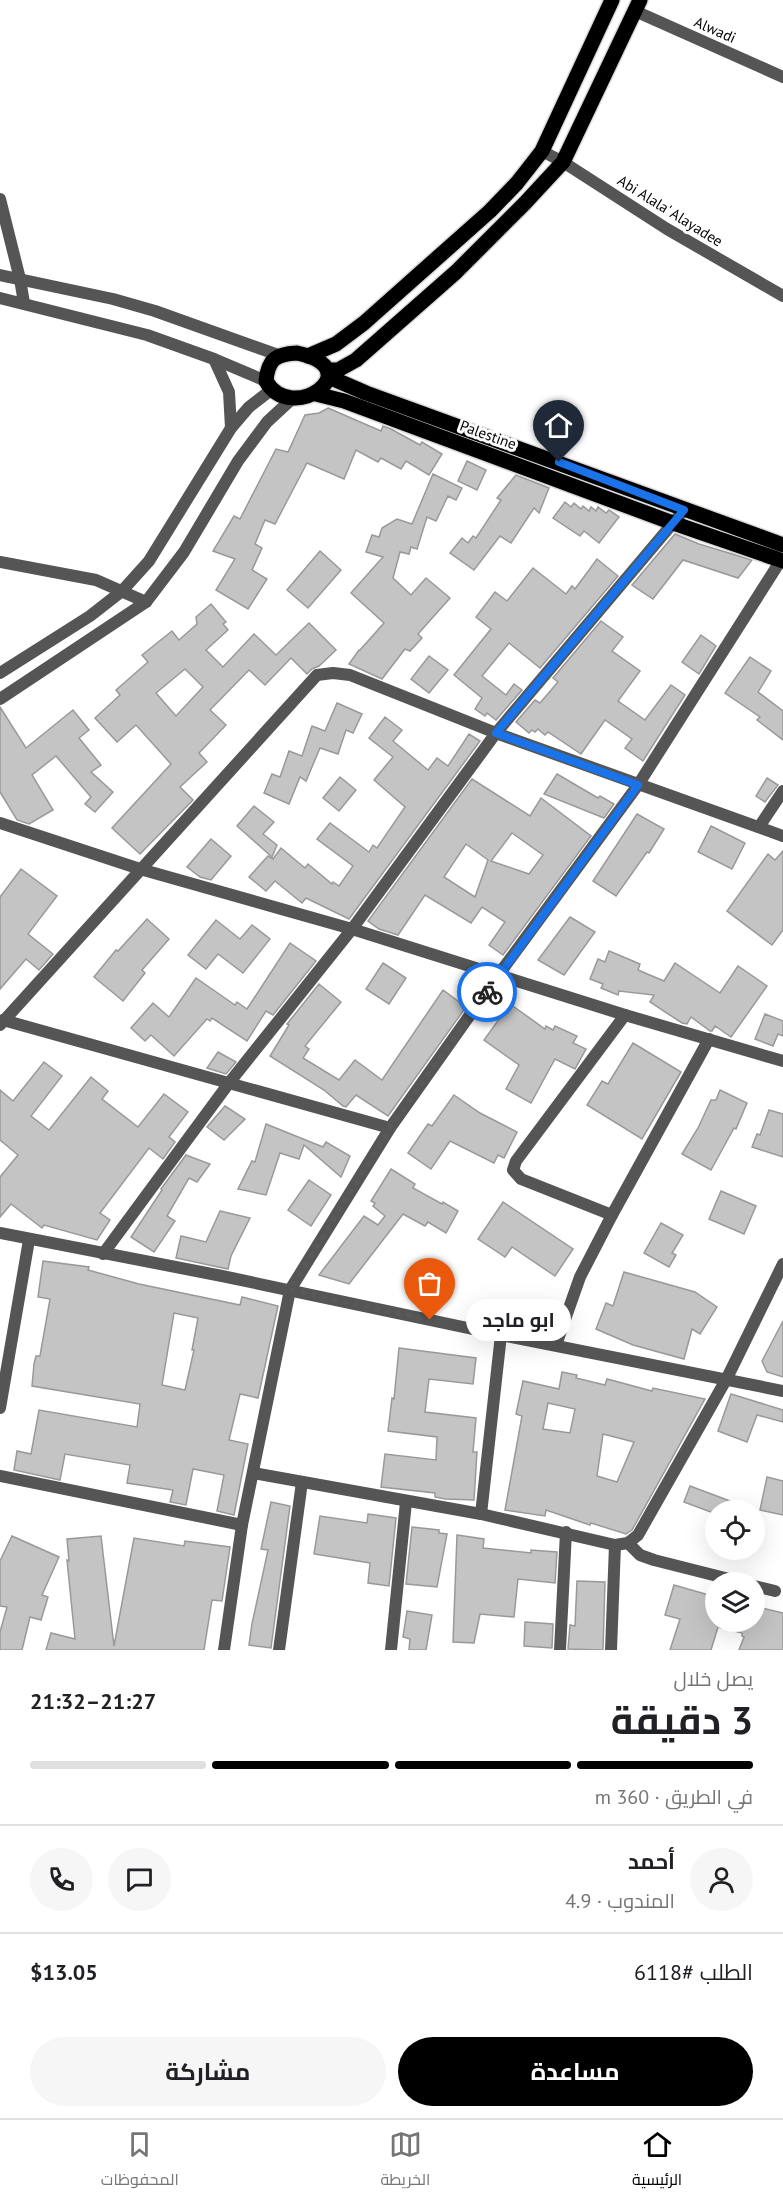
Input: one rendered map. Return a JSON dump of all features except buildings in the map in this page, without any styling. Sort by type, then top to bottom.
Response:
[{"type":"main road","points":[[308,356],[336,344],[364,323],[490,211],[518,183],[542,151],[612,0]]},
{"type":"main road","points":[[328,373],[322,363],[308,356],[297,353],[280,356],[274,358],[270,364],[269,386],[276,394],[294,397],[316,394],[328,373],[356,360],[456,272],[525,203],[563,162],[637,5]]},
{"type":"main road","points":[[356,360],[357,378],[366,393]]},
{"type":"main road","name":"Palestine","points":[[328,373],[366,393],[495,438],[783,545]]},
{"type":"main road","name":"Palestine","points":[[316,394],[344,401],[782,561]]},
{"type":"street","name":"Alwadi","points":[[637,5],[783,77]]},
{"type":"street","name":"Abi Alala' Alayadee","points":[[542,151],[667,229],[783,295]]},
{"type":"street","points":[[0,199],[24,303]]},
{"type":"street","points":[[0,275],[113,299],[154,311],[280,356]]},
{"type":"street","points":[[0,298],[147,335],[214,359],[269,386],[231,428],[149,561],[122,591],[90,616],[0,673]]},
{"type":"street","points":[[214,359],[229,392],[231,428]]},
{"type":"street","points":[[0,699],[146,602],[184,552],[238,461],[267,422],[294,397]]},
{"type":"street","points":[[103,1254],[229,1083],[351,929],[496,733],[684,510]]},
{"type":"street","points":[[224,1650],[242,1525],[290,1290],[390,1128],[499,974],[638,785],[782,561]]},
{"type":"street","points":[[0,562],[96,580],[146,602]]},
{"type":"street","points":[[390,1128],[2,1023],[317,675],[333,673],[350,675],[496,733],[783,836]]},
{"type":"street","points":[[759,827],[783,791]]},
{"type":"street","points":[[0,823],[140,869],[351,929],[625,1015],[783,1061]]},
{"type":"street","points":[[612,1215],[521,1179],[513,1170],[516,1161],[625,1015]]},
{"type":"street","points":[[556,1345],[580,1277],[709,1039]]},
{"type":"street","points":[[0,1233],[783,1391]]},
{"type":"street","points":[[0,1408],[29,1239]]},
{"type":"street","points":[[253,1473],[481,1514],[615,1545],[628,1544],[638,1535],[727,1378],[783,1264]]},
{"type":"street","points":[[481,1514],[501,1335]]},
{"type":"street","points":[[0,1476],[242,1525]]},
{"type":"street","points":[[279,1650],[302,1482]]},
{"type":"street","points":[[391,1650],[406,1502]]},
{"type":"street","points":[[560,1650],[566,1532]]},
{"type":"street","points":[[628,1544],[640,1555],[705,1573]]},
{"type":"street","points":[[611,1650],[615,1545]]},
{"type":"street","points":[[765,1589],[775,1591]]},
{"type":"way so far","points":[[430,1320],[290,1290],[390,1128],[487,992]]},
{"type":"place","name":"ابو ماجد","points":[[430,1320]]},
{"type":"route","points":[[487,992],[638,785],[496,733],[684,510],[559,462]]}]
